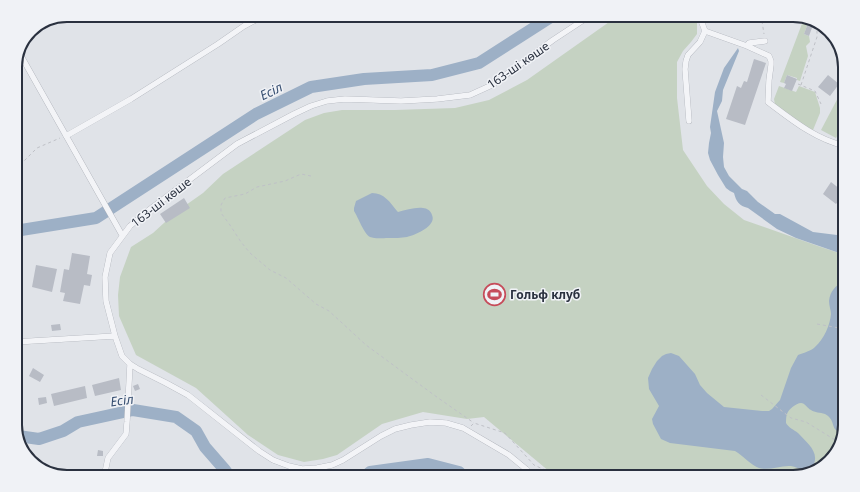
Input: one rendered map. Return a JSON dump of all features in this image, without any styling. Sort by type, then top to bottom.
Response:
[{"type":"street","points":[[66,136],[131,99],[252,22]]},
{"type":"street","name":"163-ші көше","points":[[527,470],[509,455],[463,428],[446,423],[430,422],[395,429],[337,463],[317,468],[302,469],[273,460],[259,451],[188,395],[130,364],[122,356],[106,301],[105,277],[110,254],[130,226],[237,144],[294,114],[311,106],[327,101],[345,99],[401,101],[470,95],[492,85],[553,40],[580,22]]},
{"type":"street","points":[[689,121],[685,69],[686,61],[688,55],[700,42],[705,32],[701,22]]},
{"type":"street","points":[[705,32],[747,46],[770,56],[771,61],[768,102],[800,126],[838,145]]},
{"type":"street","points":[[747,46],[749,43],[765,41]]},
{"type":"street","points":[[23,59],[122,236]]},
{"type":"street","points":[[22,342],[115,336]]},
{"type":"street","points":[[105,470],[108,458],[126,434],[128,422],[130,364]]},
{"type":"path","points":[[762,22],[765,41]]},
{"type":"path","points":[[801,85],[817,37],[817,30],[815,28]]},
{"type":"path","points":[[798,84],[815,90],[821,104]]},
{"type":"path","points":[[22,163],[37,148],[66,136]]},
{"type":"path","points":[[311,176],[301,174],[285,181],[258,187],[245,194],[225,198],[221,205],[221,213],[250,253],[270,270],[286,278],[316,304],[329,311],[366,345],[474,423],[505,433],[534,465],[545,470]]},
{"type":"path","points":[[817,324],[838,328]]},
{"type":"path","points":[[761,395],[791,418],[806,422],[835,440]]},
{"type":"path","points":[[463,428],[471,427],[474,423]]},
{"type":"green space","points":[[609,22],[697,22],[697,34],[683,51],[677,62],[677,98],[683,150],[707,186],[724,204],[744,220],[838,253],[838,431],[832,448],[820,461],[810,467],[799,470],[548,470],[484,417],[467,419],[423,412],[382,424],[337,455],[304,462],[278,455],[248,435],[196,388],[136,355],[119,316],[118,295],[120,277],[131,247],[153,233],[176,212],[203,193],[223,174],[305,120],[324,113],[342,110],[455,108],[489,100],[527,80]]},
{"type":"green space","points":[[802,23],[807,24],[804,34],[809,36],[810,42],[806,46],[808,56],[800,81],[797,80],[797,78],[787,75],[784,83],[780,82]]},
{"type":"green space","points":[[779,86],[796,92],[799,86],[815,92],[820,113],[813,130],[798,122],[775,105],[774,99]]},
{"type":"green space","points":[[838,98],[838,135],[836,138],[821,130]]},
{"type":"water","points":[[738,48],[739,51],[723,90],[722,101],[717,111],[724,143],[724,167],[729,176],[742,189],[747,191],[758,202],[775,214],[780,214],[813,232],[838,235],[838,253],[796,238],[777,229],[740,204],[734,193],[726,188],[710,160],[708,153],[715,92],[724,68]]},
{"type":"water","points":[[372,193],[383,196],[398,212],[424,208],[431,212],[433,219],[424,229],[407,237],[370,237],[363,229],[354,208],[356,201]]},
{"type":"water","points":[[838,285],[838,431],[834,428],[829,416],[813,411],[802,403],[792,407],[786,416],[786,423],[811,447],[815,455],[813,465],[802,469],[787,466],[763,469],[753,465],[735,451],[670,443],[661,439],[652,419],[659,406],[649,389],[648,378],[657,361],[662,356],[671,353],[679,356],[695,374],[700,385],[707,393],[724,407],[769,411],[780,400],[791,368],[798,355],[809,351],[818,344],[824,336],[828,327],[831,312],[829,301],[832,291]]},
{"type":"building","points":[[807,24],[813,26],[809,36],[804,34]]},
{"type":"building","points":[[754,59],[766,63],[745,125],[726,119],[737,86],[741,88],[744,81],[747,82]]},
{"type":"building","points":[[787,75],[797,79],[792,91],[784,88]]},
{"type":"building","points":[[828,75],[838,83],[830,96],[818,87]]},
{"type":"building","points":[[831,182],[838,188],[838,202],[836,204],[823,194]]},
{"type":"building","points":[[184,198],[190,208],[166,223],[160,214]]},
{"type":"building","points":[[72,253],[90,256],[87,274],[92,275],[90,286],[84,285],[80,304],[63,301],[65,293],[60,292],[64,269],[69,270]]},
{"type":"building","points":[[36,265],[57,269],[52,292],[32,287]]},
{"type":"building","points":[[60,324],[61,330],[52,331],[51,325]]},
{"type":"building","points":[[33,368],[44,375],[40,382],[29,376]]},
{"type":"building","points":[[119,378],[121,390],[95,396],[92,385]]},
{"type":"building","points":[[138,384],[140,389],[135,391],[133,386]]},
{"type":"building","points":[[85,386],[87,398],[54,406],[51,394]]},
{"type":"building","points":[[46,397],[47,403],[39,405],[38,398]]},
{"type":"building","points":[[98,450],[103,451],[103,456],[97,456]]},
{"type":"waterway","name":"Есіл","points":[[22,230],[96,218],[256,114],[311,87],[364,79],[432,75],[479,63],[543,22]]},
{"type":"waterway","name":"Есіл","points":[[23,437],[39,439],[63,431],[78,422],[133,410],[176,417],[196,431],[205,447],[225,470]]},
{"type":"waterway","name":"Есіл","points":[[384,470],[428,464],[451,470]]},
{"type":"place","name":"Гольф клуб","points":[[494,294]]}]
